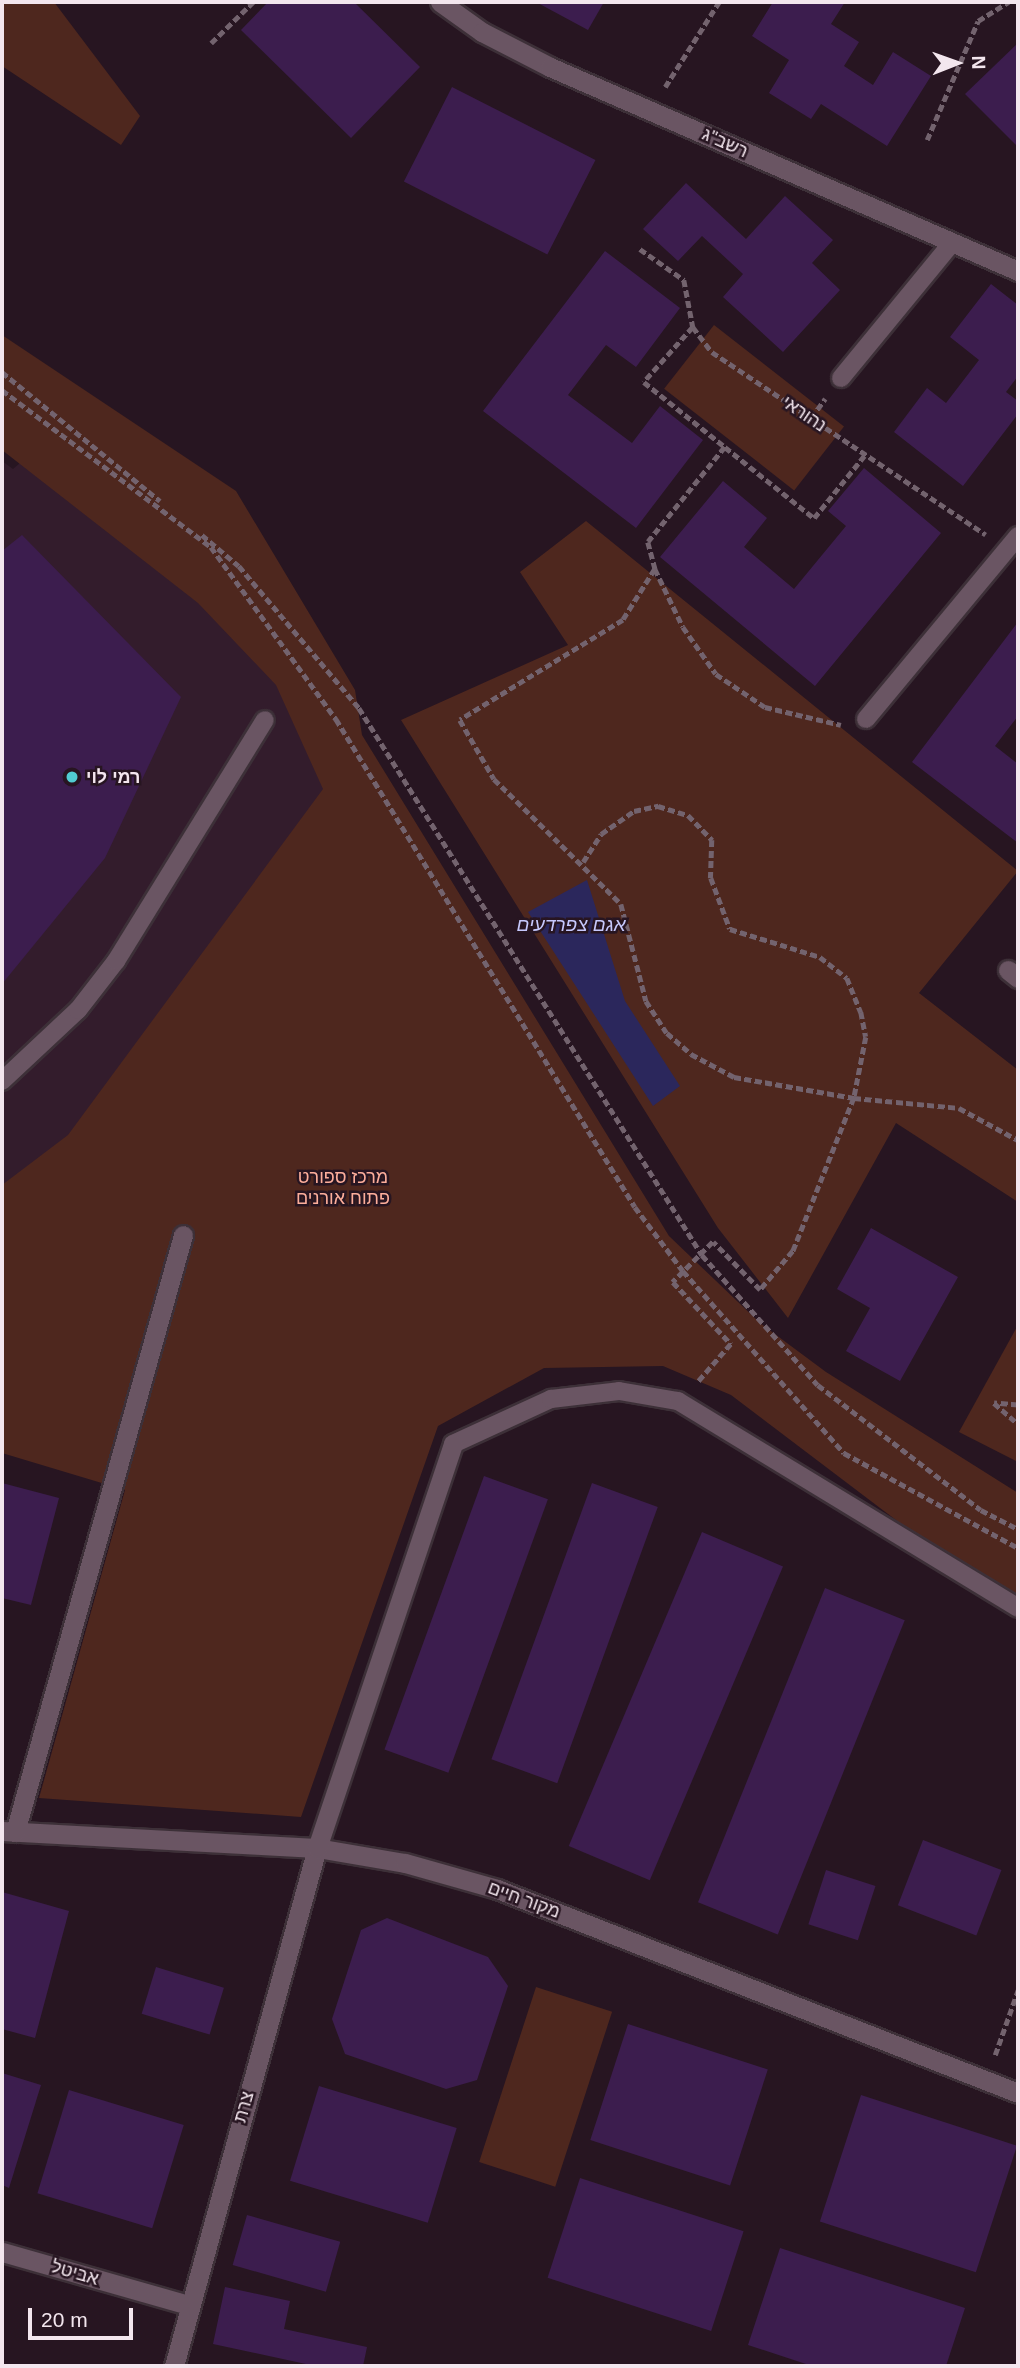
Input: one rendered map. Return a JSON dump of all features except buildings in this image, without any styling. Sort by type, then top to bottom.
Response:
[{"type":"street","name":"רשב\"ג","points":[[440,2],[482,33],[539,62],[1018,271]]},
{"type":"street","points":[[8,1831],[183,1235]]},
{"type":"street","name":"צרת","points":[[174,2366],[188,2305],[317,1848],[453,1444]]},
{"type":"street","name":"מקור חיים","points":[[8,1831],[317,1848],[405,1863],[497,1889],[1018,2093]]},
{"type":"street","name":"אביטל","points":[[2,2252],[188,2305]]},
{"type":"lane","points":[[841,378],[953,243]]},
{"type":"lane","points":[[866,719],[1015,545]]},
{"type":"lane","points":[[2,1082],[78,1010],[116,961],[265,720]]},
{"type":"lane","points":[[453,1444],[551,1399],[619,1391],[678,1401],[1018,1608]]},
{"type":"path","points":[[211,43],[253,2]]},
{"type":"path","points":[[650,110],[719,2]]},
{"type":"path","points":[[927,140],[978,21],[1009,2]]},
{"type":"path","name":"נהוראי","points":[[640,248],[684,280],[693,327],[712,352],[864,456],[1015,545]]},
{"type":"path","points":[[693,327],[644,382],[814,518],[864,456]]},
{"type":"path","points":[[2,372],[239,566],[359,708],[702,1255],[818,1385],[981,1510],[1018,1529]]},
{"type":"path","points":[[2,390],[211,547],[336,719],[635,1207],[683,1271],[844,1452],[1018,1548]]},
{"type":"path","points":[[725,447],[648,542],[655,569],[683,627],[716,674],[765,707],[833,727],[866,719]]},
{"type":"path","points":[[655,569],[623,620],[460,720],[494,779],[583,862],[621,904],[646,1001],[667,1032],[691,1054],[734,1077],[854,1098],[959,1108],[1018,1140]]},
{"type":"path","points":[[583,862],[601,834],[634,811],[658,806],[688,816],[712,839],[711,878],[730,929],[820,957],[847,978],[866,1037],[854,1098],[793,1251],[760,1290],[713,1242],[673,1282],[731,1344],[678,1401]]},
{"type":"path","points":[[1018,1405],[994,1403],[1018,1424]]},
{"type":"path","points":[[986,2080],[1018,1990]]},
{"type":"shaded area","points":[[27,457],[208,598],[315,716],[326,801],[77,1136],[2,1192],[2,461],[13,469]]},
{"type":"green space","points":[[2,2],[54,2],[140,116],[121,145],[2,66]]},
{"type":"green space","points":[[714,325],[844,427],[794,490],[664,389]]},
{"type":"green space","name":"מרכז ספורט פתוח אורנים","points":[[2,335],[236,491],[355,690],[362,735],[669,1236],[760,1323],[826,1372],[1018,1493],[1018,1596],[950,1561],[731,1395],[663,1366],[544,1368],[438,1426],[301,1817],[39,1798],[125,1490],[2,1453],[2,1185],[68,1135],[323,789],[276,685],[198,603],[2,450]]},
{"type":"green space","points":[[586,521],[1018,871],[919,993],[1018,1070],[1018,1202],[896,1123],[788,1318],[718,1228],[401,720],[568,645],[520,572]]},
{"type":"green space","points":[[1018,1325],[1018,1462],[959,1432]]},
{"type":"green space","points":[[536,1987],[612,2012],[555,2187],[479,2162]]},
{"type":"water","name":"אגם צפרדעים","points":[[587,880],[625,1001],[680,1086],[653,1106],[528,912]]},
{"type":"place","name":"רמי לוי","points":[[72,777]]}]
